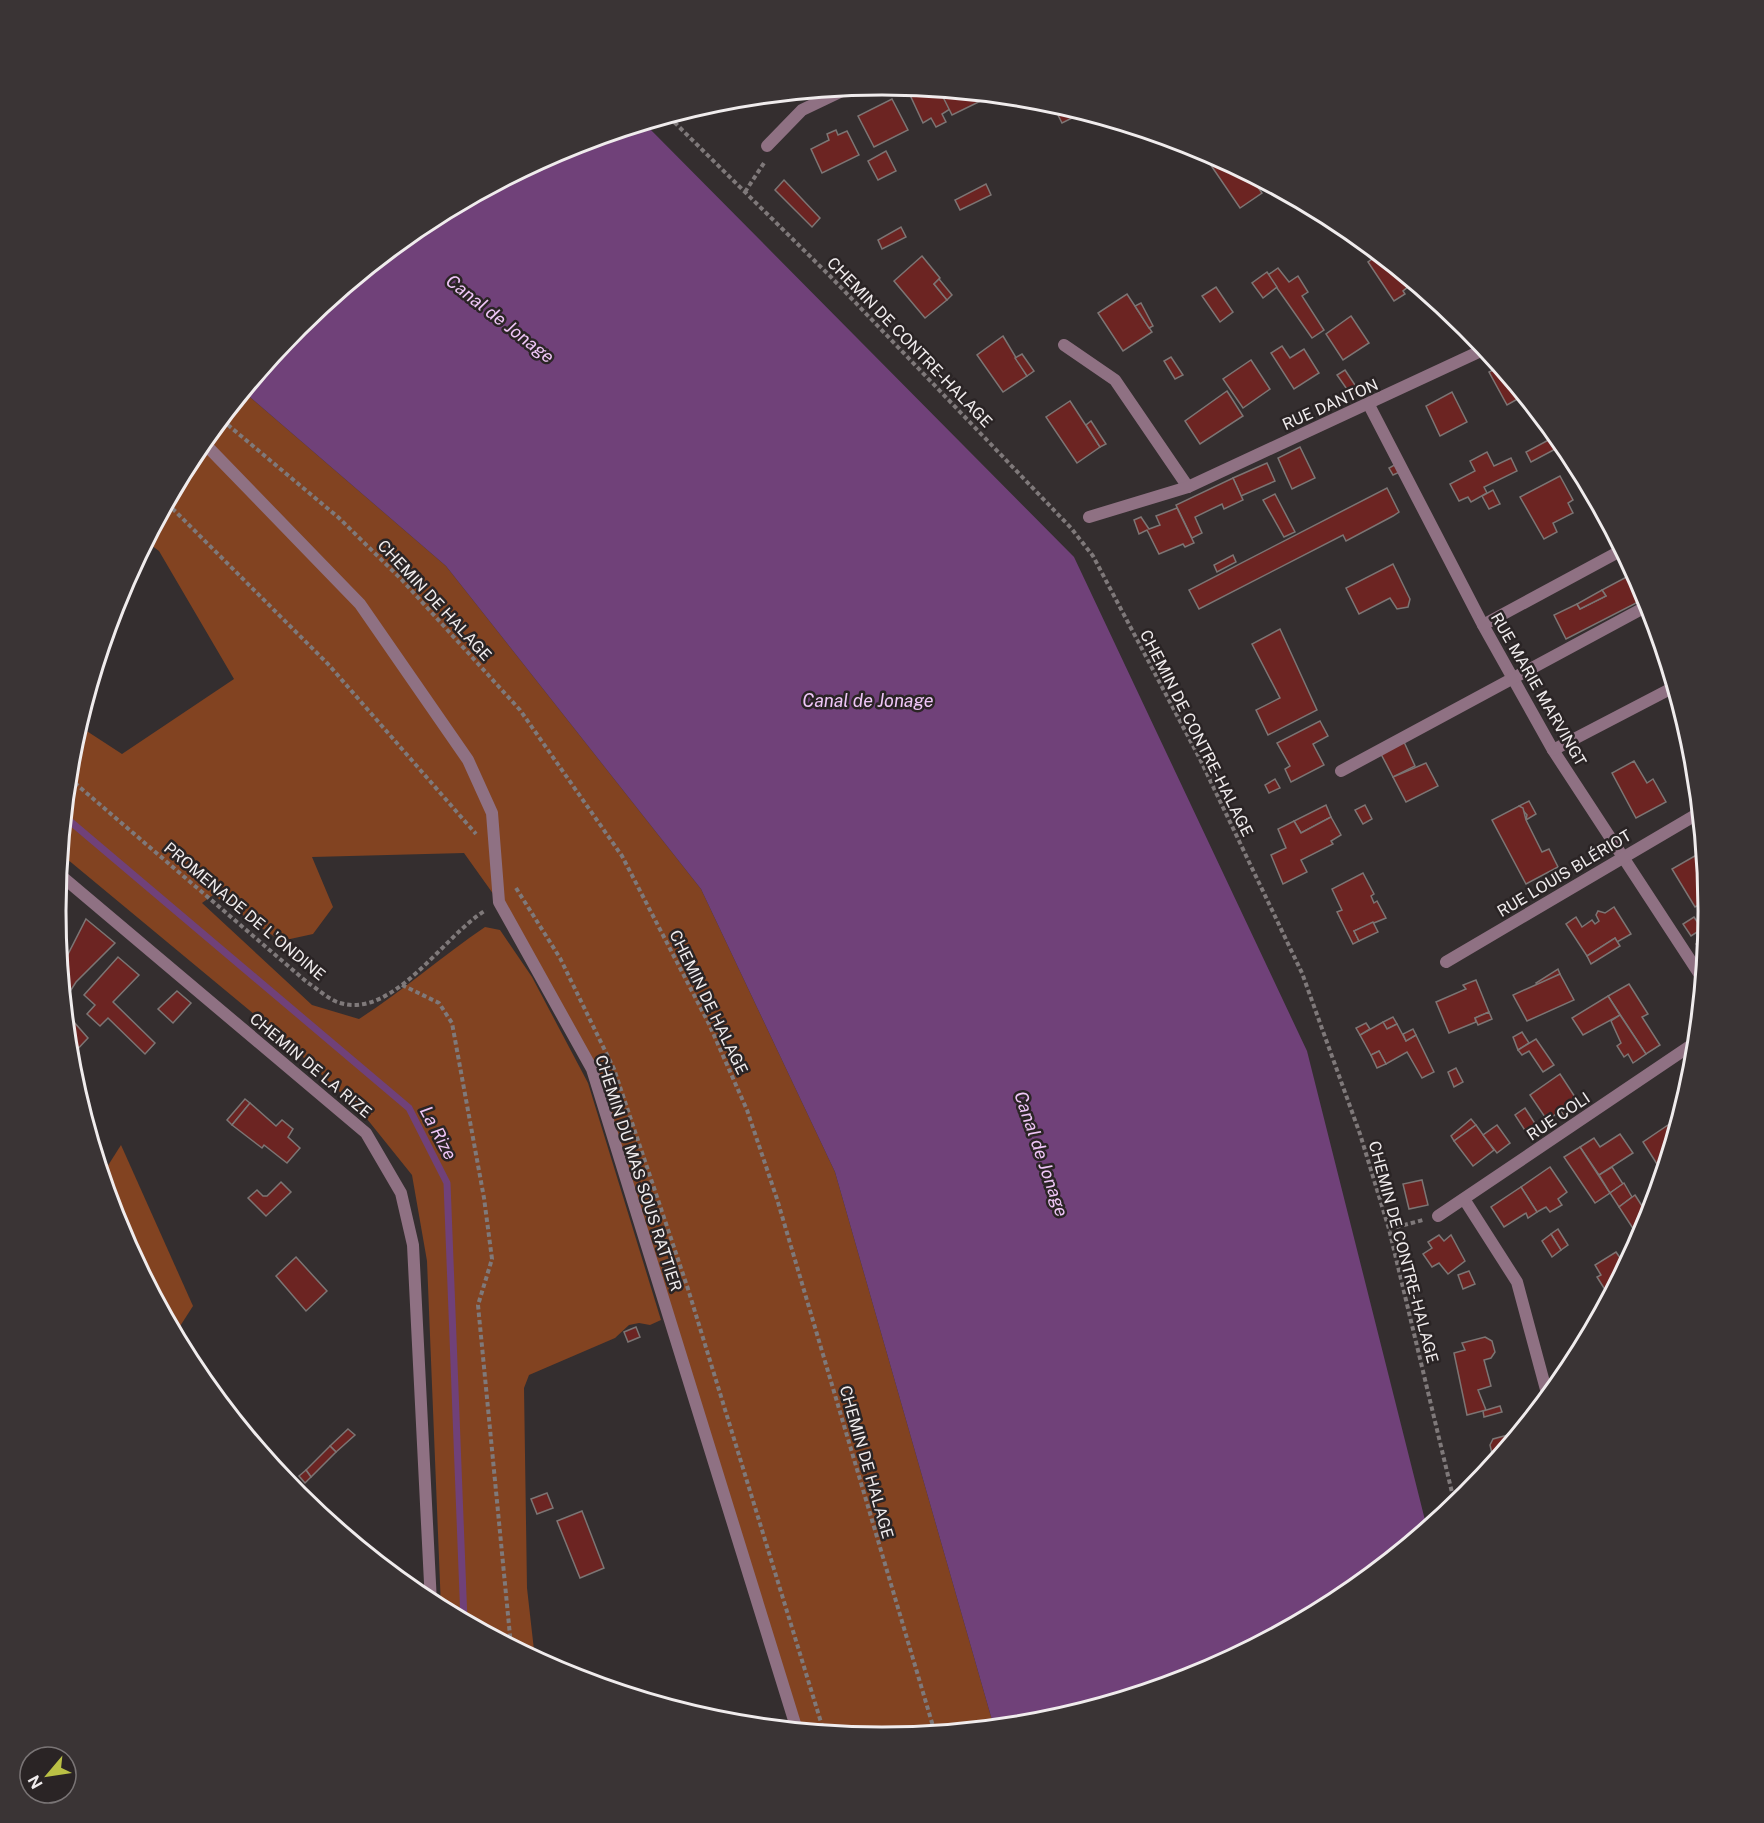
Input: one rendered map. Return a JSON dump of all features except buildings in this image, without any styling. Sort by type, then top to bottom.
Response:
[{"type":"street","points":[[766,147],[802,110],[829,97]]},
{"type":"street","points":[[1064,345],[1115,380],[1188,487]]},
{"type":"street","name":"RUE DANTON","points":[[1089,517],[1188,487],[1369,405],[1477,353]]},
{"type":"street","name":"RUE MARIE MARVINGT","points":[[1369,405],[1483,626],[1553,750],[1696,968]]},
{"type":"street","name":"CHEMIN DU MAS SOUS RATTIER","points":[[210,449],[360,604],[468,760],[492,813],[499,902],[592,1069],[795,1723]]},
{"type":"street","points":[[1483,626],[1615,554]]},
{"type":"street","points":[[1341,771],[1640,610]]},
{"type":"street","points":[[1553,750],[1667,691]]},
{"type":"street","name":"RUE LOUIS BLÉRIOT","points":[[1446,962],[1692,817]]},
{"type":"street","name":"CHEMIN DE LA RIZE","points":[[67,881],[366,1133],[400,1194],[413,1245],[430,1591]]},
{"type":"street","name":"RUE COLI","points":[[1438,1216],[1686,1049]]},
{"type":"street","points":[[1464,1199],[1517,1282],[1545,1386]]},
{"type":"path","name":"CHEMIN DE CONTRE-HALAGE","points":[[674,122],[830,276],[1071,528],[1093,556],[1200,759],[1302,973],[1360,1134],[1389,1229],[1452,1494]]},
{"type":"path","points":[[745,192],[764,163]]},
{"type":"path","name":"CHEMIN DE HALAGE","points":[[228,425],[339,518],[402,580],[520,710],[622,856],[709,1023],[747,1110],[780,1211],[933,1726]]},
{"type":"path","points":[[172,508],[328,663],[495,856]]},
{"type":"path","name":"PROMENADE DE L'ONDINE","points":[[76,784],[309,983],[339,1003],[370,1005],[402,985],[477,916],[499,902]]},
{"type":"path","points":[[402,985],[439,1003],[452,1023],[484,1198],[492,1259],[478,1305],[510,1637]]},
{"type":"path","points":[[1389,1229],[1438,1216]]},
{"type":"shaded area","points":[[249,397],[446,566],[701,889],[835,1172],[992,1720],[935,1726],[882,1727],[795,1723],[592,1069],[499,902],[464,853],[312,857],[333,907],[313,934],[281,941],[213,895],[202,903],[312,1005],[359,1019],[485,927],[500,930],[532,977],[588,1083],[661,1320],[650,1325],[639,1323],[629,1325],[615,1338],[529,1375],[524,1388],[527,1588],[534,1649],[474,1618],[441,1597],[427,1261],[412,1175],[363,1114],[284,1039],[68,860],[73,805],[87,731],[122,754],[234,679],[159,551],[153,546],[175,503],[204,458]]},
{"type":"shaded area","points":[[121,1145],[193,1306],[180,1327],[150,1272],[128,1224],[107,1167]]},
{"type":"water","name":"Canal de Jonage","points":[[650,129],[1074,557],[1307,1051],[1425,1520],[1379,1559],[1335,1590],[1243,1643],[1144,1684],[1093,1700],[992,1720],[835,1172],[701,889],[446,566],[249,397],[268,373],[344,298],[385,264],[429,233],[521,180],[570,158]]},
{"type":"waterway","name":"La Rize","points":[[71,822],[409,1108],[447,1183],[464,1612]]}]
